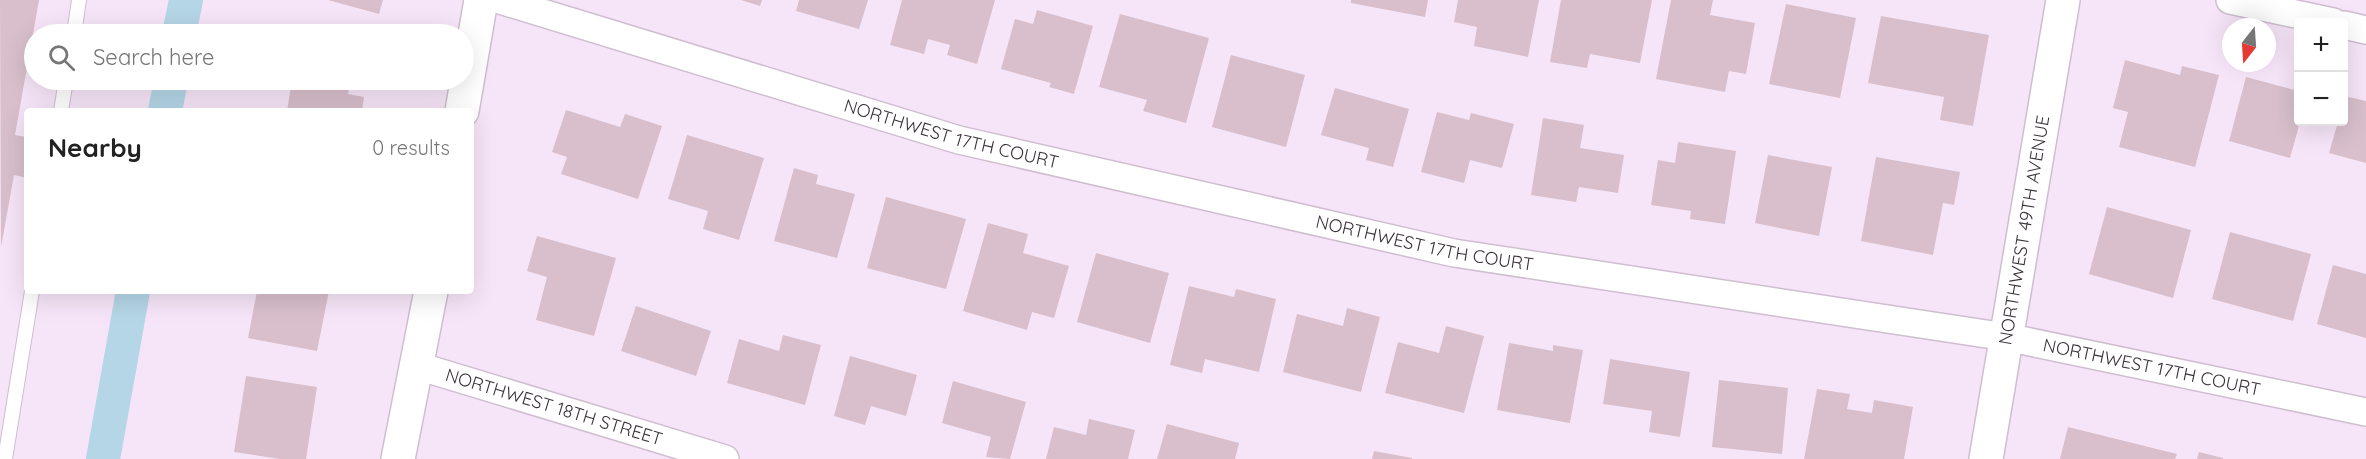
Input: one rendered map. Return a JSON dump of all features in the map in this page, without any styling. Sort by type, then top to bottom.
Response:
[{"type":"street","points":[[474,41],[481,0]]},
{"type":"street","name":"NORTHWEST 17TH COURT","points":[[500,0],[959,140],[1442,250],[2006,337],[2366,412]]},
{"type":"street","name":"NORTHWEST 49TH AVENUE","points":[[1986,459],[2063,0]]},
{"type":"street","points":[[2230,0],[2314,18]]},
{"type":"street","points":[[2348,26],[2366,30]]},
{"type":"street","points":[[463,108],[466,90]]},
{"type":"street","points":[[398,459],[418,366],[430,294]]},
{"type":"street","name":"NORTHWEST 18TH STREET","points":[[418,366],[724,459]]},
{"type":"lane","points":[[75,24],[79,0]]},
{"type":"lane","points":[[61,108],[64,90]]},
{"type":"lane","points":[[5,459],[32,294]]},
{"type":"building","points":[[0,0],[39,0],[35,24],[24,24],[24,84],[15,135],[24,136],[24,177],[14,175],[1,247]]},
{"type":"building","points":[[328,0],[383,0],[379,14]]},
{"type":"building","points":[[741,0],[762,0],[760,6]]},
{"type":"building","points":[[799,0],[868,0],[859,29],[796,11]]},
{"type":"building","points":[[902,0],[995,0],[977,64],[947,55],[950,45],[928,39],[924,54],[890,45]]},
{"type":"building","points":[[1351,0],[1428,0],[1425,17],[1351,3]]},
{"type":"building","points":[[1458,0],[1539,0],[1528,57],[1474,46],[1477,27],[1454,22]]},
{"type":"building","points":[[1561,0],[1652,0],[1640,63],[1590,54],[1587,68],[1550,62]]},
{"type":"building","points":[[1671,0],[1713,0],[1710,15],[1755,23],[1746,74],[1729,71],[1725,92],[1656,79]]},
{"type":"building","points":[[1786,4],[1856,18],[1840,98],[1769,84]]},
{"type":"building","points":[[1037,10],[1093,26],[1074,94],[1049,87],[1051,83],[1001,69],[1015,19],[1033,24]]},
{"type":"building","points":[[1120,14],[1209,38],[1186,123],[1143,111],[1147,100],[1099,87]]},
{"type":"building","points":[[1881,16],[1989,35],[1973,126],[1940,120],[1944,97],[1868,83]]},
{"type":"building","points":[[1231,55],[1305,75],[1286,147],[1212,127]]},
{"type":"building","points":[[2125,60],[2180,75],[2182,66],[2219,75],[2195,167],[2119,147],[2128,112],[2113,108]]},
{"type":"building","points":[[2246,77],[2294,90],[2294,126],[2299,126],[2290,158],[2229,141]]},
{"type":"building","points":[[1335,88],[1409,109],[1393,167],[1366,160],[1369,148],[1321,135]]},
{"type":"building","points":[[290,90],[349,90],[348,94],[364,97],[362,108],[287,108]]},
{"type":"building","points":[[2348,97],[2366,101],[2366,163],[2329,153],[2337,126],[2348,126]]},
{"type":"building","points":[[566,110],[620,127],[625,114],[662,126],[638,199],[561,174],[567,157],[552,152]]},
{"type":"building","points":[[1437,112],[1469,120],[1471,113],[1514,124],[1502,168],[1470,160],[1464,183],[1421,172]]},
{"type":"building","points":[[1543,118],[1584,125],[1580,148],[1624,155],[1618,193],[1579,187],[1576,202],[1531,195]]},
{"type":"building","points":[[687,135],[764,158],[739,240],[703,229],[708,211],[668,199]]},
{"type":"building","points":[[1678,142],[1736,151],[1725,224],[1690,219],[1691,211],[1651,205],[1658,160],[1675,163]]},
{"type":"building","points":[[1768,155],[1832,167],[1819,236],[1755,223]]},
{"type":"building","points":[[1876,157],[1960,172],[1954,205],[1943,203],[1933,255],[1861,241]]},
{"type":"building","points":[[794,168],[818,175],[816,184],[855,194],[837,258],[774,241]]},
{"type":"building","points":[[886,197],[966,219],[946,289],[867,268]]},
{"type":"building","points":[[2107,207],[2191,230],[2173,298],[2089,274]]},
{"type":"building","points":[[988,223],[1028,234],[1023,253],[1069,266],[1054,318],[1032,312],[1027,330],[963,311]]},
{"type":"building","points":[[2230,232],[2311,254],[2293,321],[2212,299]]},
{"type":"building","points":[[537,236],[616,258],[594,336],[536,320],[547,277],[527,271]]},
{"type":"building","points":[[1096,253],[1169,273],[1150,343],[1077,322]]},
{"type":"building","points":[[2333,265],[2366,274],[2366,338],[2317,324]]},
{"type":"building","points":[[1189,286],[1234,297],[1236,289],[1276,299],[1259,372],[1205,359],[1202,373],[1170,365]]},
{"type":"building","points":[[256,294],[328,294],[317,351],[248,338]]},
{"type":"building","points":[[636,306],[711,331],[696,376],[621,351]]},
{"type":"building","points":[[1347,308],[1380,317],[1361,392],[1283,372],[1297,314],[1343,326]]},
{"type":"building","points":[[1446,326],[1484,336],[1464,413],[1385,393],[1398,342],[1439,353]]},
{"type":"building","points":[[783,335],[821,345],[805,405],[727,383],[739,339],[779,351]]},
{"type":"building","points":[[1509,343],[1553,351],[1553,345],[1583,350],[1570,423],[1497,410]]},
{"type":"building","points":[[850,356],[917,375],[906,416],[871,406],[865,425],[834,416]]},
{"type":"building","points":[[1610,359],[1690,372],[1680,437],[1649,432],[1652,411],[1603,404]]},
{"type":"building","points":[[246,376],[317,387],[306,459],[280,459],[234,452]]},
{"type":"building","points":[[1719,380],[1788,388],[1782,454],[1712,447]]},
{"type":"building","points":[[953,381],[1026,402],[1010,459],[986,457],[991,437],[942,423]]},
{"type":"building","points":[[1817,389],[1850,394],[1847,409],[1872,413],[1874,400],[1913,407],[1904,459],[1804,459]]},
{"type":"building","points":[[1089,419],[1135,430],[1128,459],[1046,459],[1054,427],[1086,435]]},
{"type":"building","points":[[1167,424],[1239,443],[1235,459],[1157,459]]},
{"type":"building","points":[[2068,427],[2177,454],[2175,459],[2060,459]]},
{"type":"building","points":[[1374,451],[1412,458],[1412,459],[1372,459]]},
{"type":"building","points":[[2199,452],[2223,458],[2223,459],[2197,459]]},
{"type":"waterway","points":[[181,24],[186,0]]},
{"type":"waterway","points":[[166,108],[169,90]]},
{"type":"waterway","points":[[103,459],[132,294]]}]
